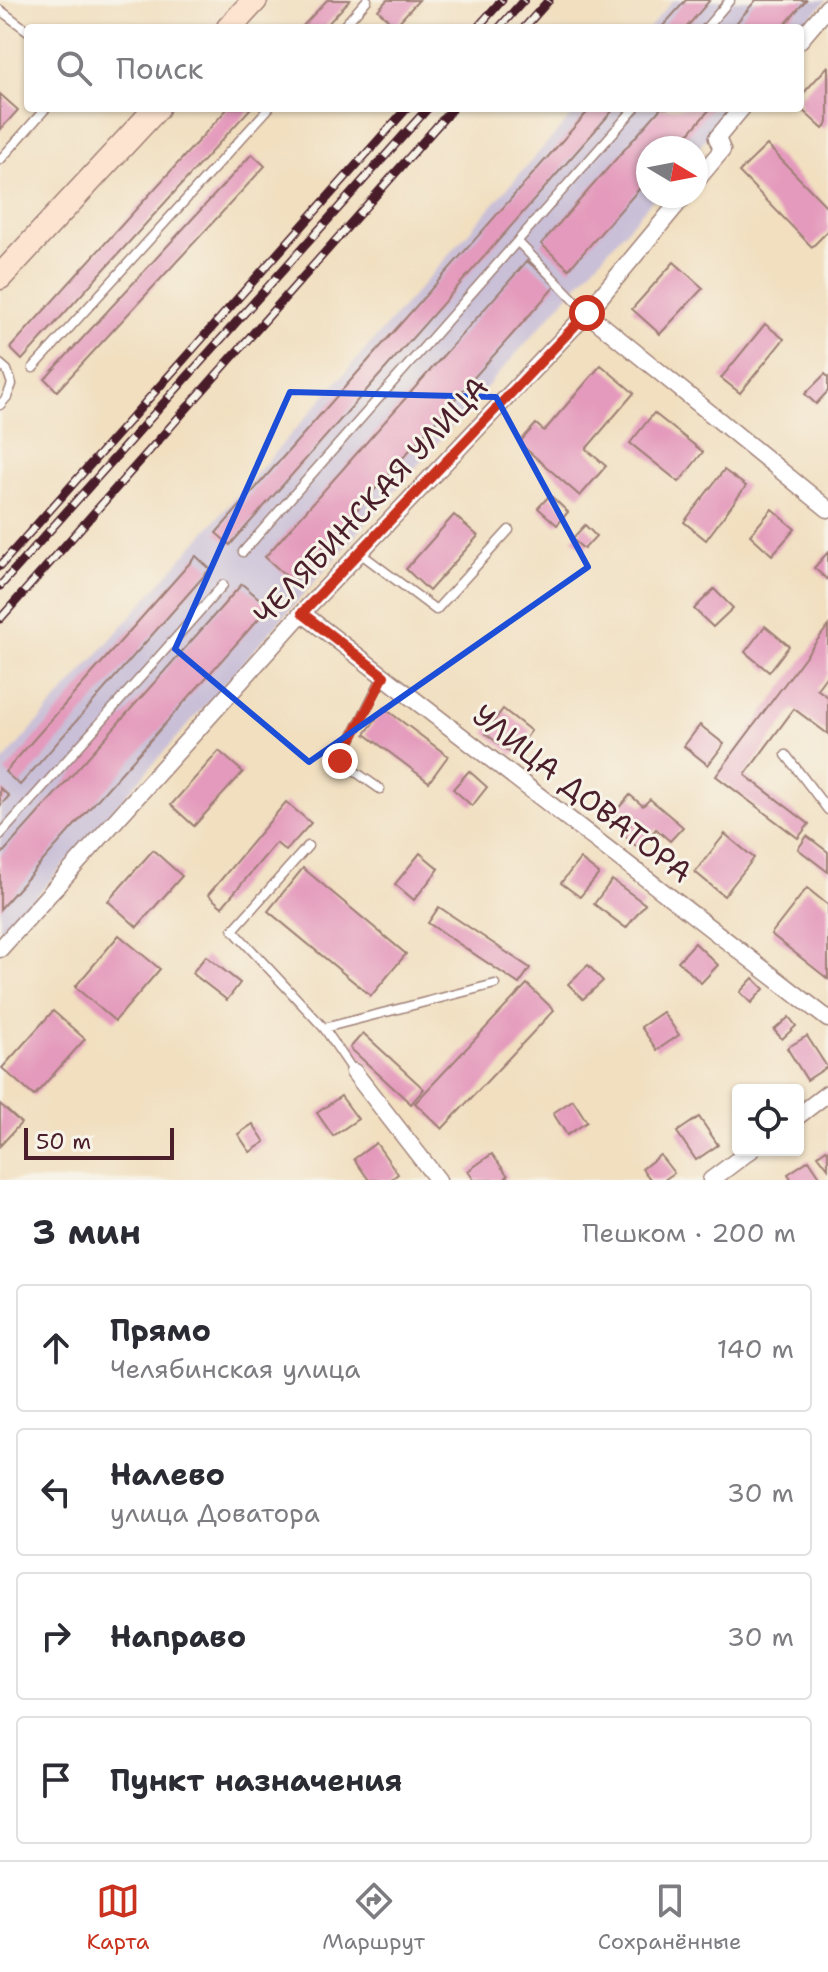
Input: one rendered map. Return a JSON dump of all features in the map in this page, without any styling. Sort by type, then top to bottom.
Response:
[{"type":"main road","points":[[233,24],[255,0]]},
{"type":"main road","points":[[0,277],[147,114]]},
{"type":"street","points":[[804,35],[828,7]]},
{"type":"street","points":[[708,167],[722,150],[717,138],[739,112]]},
{"type":"street","name":"ЧЕЛЯБИНСКАЯ УЛИЦА","points":[[0,949],[302,613],[587,313],[674,208]]},
{"type":"street","points":[[587,313],[828,509]]},
{"type":"street","name":"УЛИЦА ДОВАТОРА","points":[[302,613],[828,1019]]},
{"type":"street","points":[[354,1072],[438,1180]]},
{"type":"street","points":[[804,1111],[828,1093]]},
{"type":"street","points":[[711,1180],[743,1156]]},
{"type":"lane","points":[[346,24],[367,0]]},
{"type":"lane","points":[[709,24],[730,0]]},
{"type":"lane","points":[[0,10],[24,28]]},
{"type":"lane","points":[[0,160],[42,112]]},
{"type":"lane","points":[[33,368],[265,112]]},
{"type":"lane","points":[[243,552],[632,112]]},
{"type":"lane","points":[[518,242],[587,313]]},
{"type":"lane","points":[[0,364],[7,370],[12,384],[0,405]]},
{"type":"lane","points":[[360,553],[436,610],[509,530]]},
{"type":"lane","points":[[0,835],[223,585]]},
{"type":"lane","points":[[380,789],[340,761],[384,676]]},
{"type":"lane","points":[[786,755],[828,810]]},
{"type":"lane","points":[[308,846],[233,930],[324,1028],[354,1072]]},
{"type":"lane","points":[[324,1028],[495,984]]},
{"type":"highlighted area","points":[[290,392],[496,397],[588,567],[309,762],[175,649]]},
{"type":"shaded area","points":[[673,0],[827,0],[804,24],[652,24]]},
{"type":"shaded area","points":[[574,112],[729,112],[708,136],[636,136],[636,208],[645,208],[0,937],[0,765]]},
{"type":"building","points":[[327,0],[350,0],[328,24],[305,24]]},
{"type":"building","points":[[387,0],[419,0],[397,24],[378,10]]},
{"type":"building","points":[[686,0],[710,0],[689,24],[665,24]]},
{"type":"building","points":[[756,0],[806,0],[785,24],[735,24]]},
{"type":"building","points":[[828,66],[828,123],[823,129],[804,112],[804,93]]},
{"type":"building","points":[[0,94],[18,110],[0,130]]},
{"type":"building","points":[[224,112],[247,112],[22,360],[10,348]]},
{"type":"building","points":[[587,112],[611,112],[230,545],[216,533]]},
{"type":"building","points":[[657,112],[708,112],[686,136],[636,136]]},
{"type":"building","points":[[636,136],[636,193],[569,269],[541,244]]},
{"type":"building","points":[[767,145],[828,208],[828,231],[812,247],[739,172]]},
{"type":"building","points":[[252,154],[265,166],[57,391],[45,379]]},
{"type":"building","points":[[527,261],[556,285],[293,582],[265,557]]},
{"type":"building","points":[[674,262],[703,288],[660,334],[632,309]]},
{"type":"building","points":[[765,324],[784,339],[740,393],[721,378]]},
{"type":"building","points":[[601,365],[634,393],[586,449],[606,466],[580,496],[519,443],[536,424],[544,431]]},
{"type":"building","points":[[825,374],[828,377],[828,391],[816,404],[805,394]]},
{"type":"building","points":[[654,413],[703,452],[679,482],[630,443]]},
{"type":"building","points":[[724,470],[746,486],[706,540],[684,522]]},
{"type":"building","points":[[550,495],[568,512],[557,525],[538,508]]},
{"type":"building","points":[[772,509],[795,529],[772,555],[750,535]]},
{"type":"building","points":[[454,515],[478,536],[429,591],[406,569]]},
{"type":"building","points":[[585,525],[596,536],[584,549],[572,539]]},
{"type":"building","points":[[828,552],[828,580],[814,568]]},
{"type":"building","points":[[196,556],[210,569],[20,785],[5,772]]},
{"type":"building","points":[[242,584],[269,607],[0,909],[0,856]]},
{"type":"building","points":[[714,589],[733,608],[713,627],[694,609]]},
{"type":"building","points":[[765,626],[789,646],[769,672],[745,652]]},
{"type":"building","points":[[828,626],[828,674],[817,689],[828,697],[828,734],[794,709],[745,775],[809,824],[798,838],[716,776]]},
{"type":"building","points":[[384,708],[448,756],[429,782],[365,734]]},
{"type":"building","points":[[503,709],[531,731],[513,755],[485,733]]},
{"type":"building","points":[[700,725],[724,744],[708,765],[684,746]]},
{"type":"building","points":[[219,751],[243,772],[194,826],[171,805]]},
{"type":"building","points":[[469,771],[487,787],[472,806],[453,789]]},
{"type":"building","points":[[0,788],[9,796],[0,806]]},
{"type":"building","points":[[630,795],[643,806],[650,799],[683,827],[670,841],[656,829],[639,849],[623,834],[630,825],[615,812]]},
{"type":"building","points":[[286,802],[311,823],[286,851],[276,843],[222,907],[208,895]]},
{"type":"building","points":[[725,834],[754,858],[724,896],[695,872]]},
{"type":"building","points":[[807,836],[828,852],[828,872],[798,849]]},
{"type":"building","points":[[153,850],[182,876],[137,927],[108,901]]},
{"type":"building","points":[[420,853],[439,869],[414,900],[395,884]]},
{"type":"building","points":[[580,859],[599,874],[580,897],[561,883]]},
{"type":"building","points":[[303,868],[406,954],[371,996],[268,911]]},
{"type":"building","points":[[612,880],[645,904],[626,928],[594,904]]},
{"type":"building","points":[[807,888],[828,905],[828,979],[771,934]]},
{"type":"building","points":[[439,907],[530,968],[519,984],[428,923]]},
{"type":"building","points":[[119,935],[160,969],[115,1021],[75,987]]},
{"type":"building","points":[[695,943],[718,965],[701,983],[678,961]]},
{"type":"building","points":[[206,956],[240,983],[227,1000],[192,973]]},
{"type":"building","points":[[588,965],[603,981],[583,999],[568,984]]},
{"type":"building","points":[[753,978],[764,989],[751,1003],[740,992]]},
{"type":"building","points":[[527,984],[554,1010],[442,1129],[415,1103]]},
{"type":"building","points":[[53,1011],[85,1039],[34,1096],[2,1068]]},
{"type":"building","points":[[663,1012],[679,1035],[657,1050],[641,1027]]},
{"type":"building","points":[[789,1017],[796,1026],[782,1039],[774,1030]]},
{"type":"building","points":[[363,1033],[424,1089],[411,1104],[350,1048]]},
{"type":"building","points":[[807,1036],[827,1067],[807,1080],[787,1048]]},
{"type":"building","points":[[341,1096],[358,1119],[333,1136],[317,1113]]},
{"type":"building","points":[[573,1100],[587,1122],[567,1135],[553,1113]]},
{"type":"building","points":[[0,1104],[21,1123],[0,1146]]},
{"type":"building","points":[[699,1117],[718,1145],[696,1160],[677,1132]]},
{"type":"building","points":[[253,1124],[265,1142],[250,1152],[238,1134]]},
{"type":"building","points":[[376,1143],[398,1174],[390,1180],[369,1180],[354,1159]]},
{"type":"building","points":[[826,1149],[828,1151],[828,1168],[818,1155]]},
{"type":"building","points":[[492,1154],[508,1176],[503,1180],[474,1180],[468,1171]]},
{"type":"building","points":[[660,1155],[674,1173],[664,1180],[651,1180],[642,1169]]},
{"type":"building","points":[[809,1160],[821,1178],[792,1180],[788,1174]]},
{"type":"railway","points":[[481,24],[502,0]]},
{"type":"railway","points":[[503,24],[524,0]]},
{"type":"railway","points":[[528,24],[549,0]]},
{"type":"railway","points":[[0,566],[403,112]]},
{"type":"railway","points":[[0,586],[424,112]]},
{"type":"railway","points":[[0,619],[449,112]]},
{"type":"route","points":[[340,761],[384,676],[302,613],[587,313]]}]
